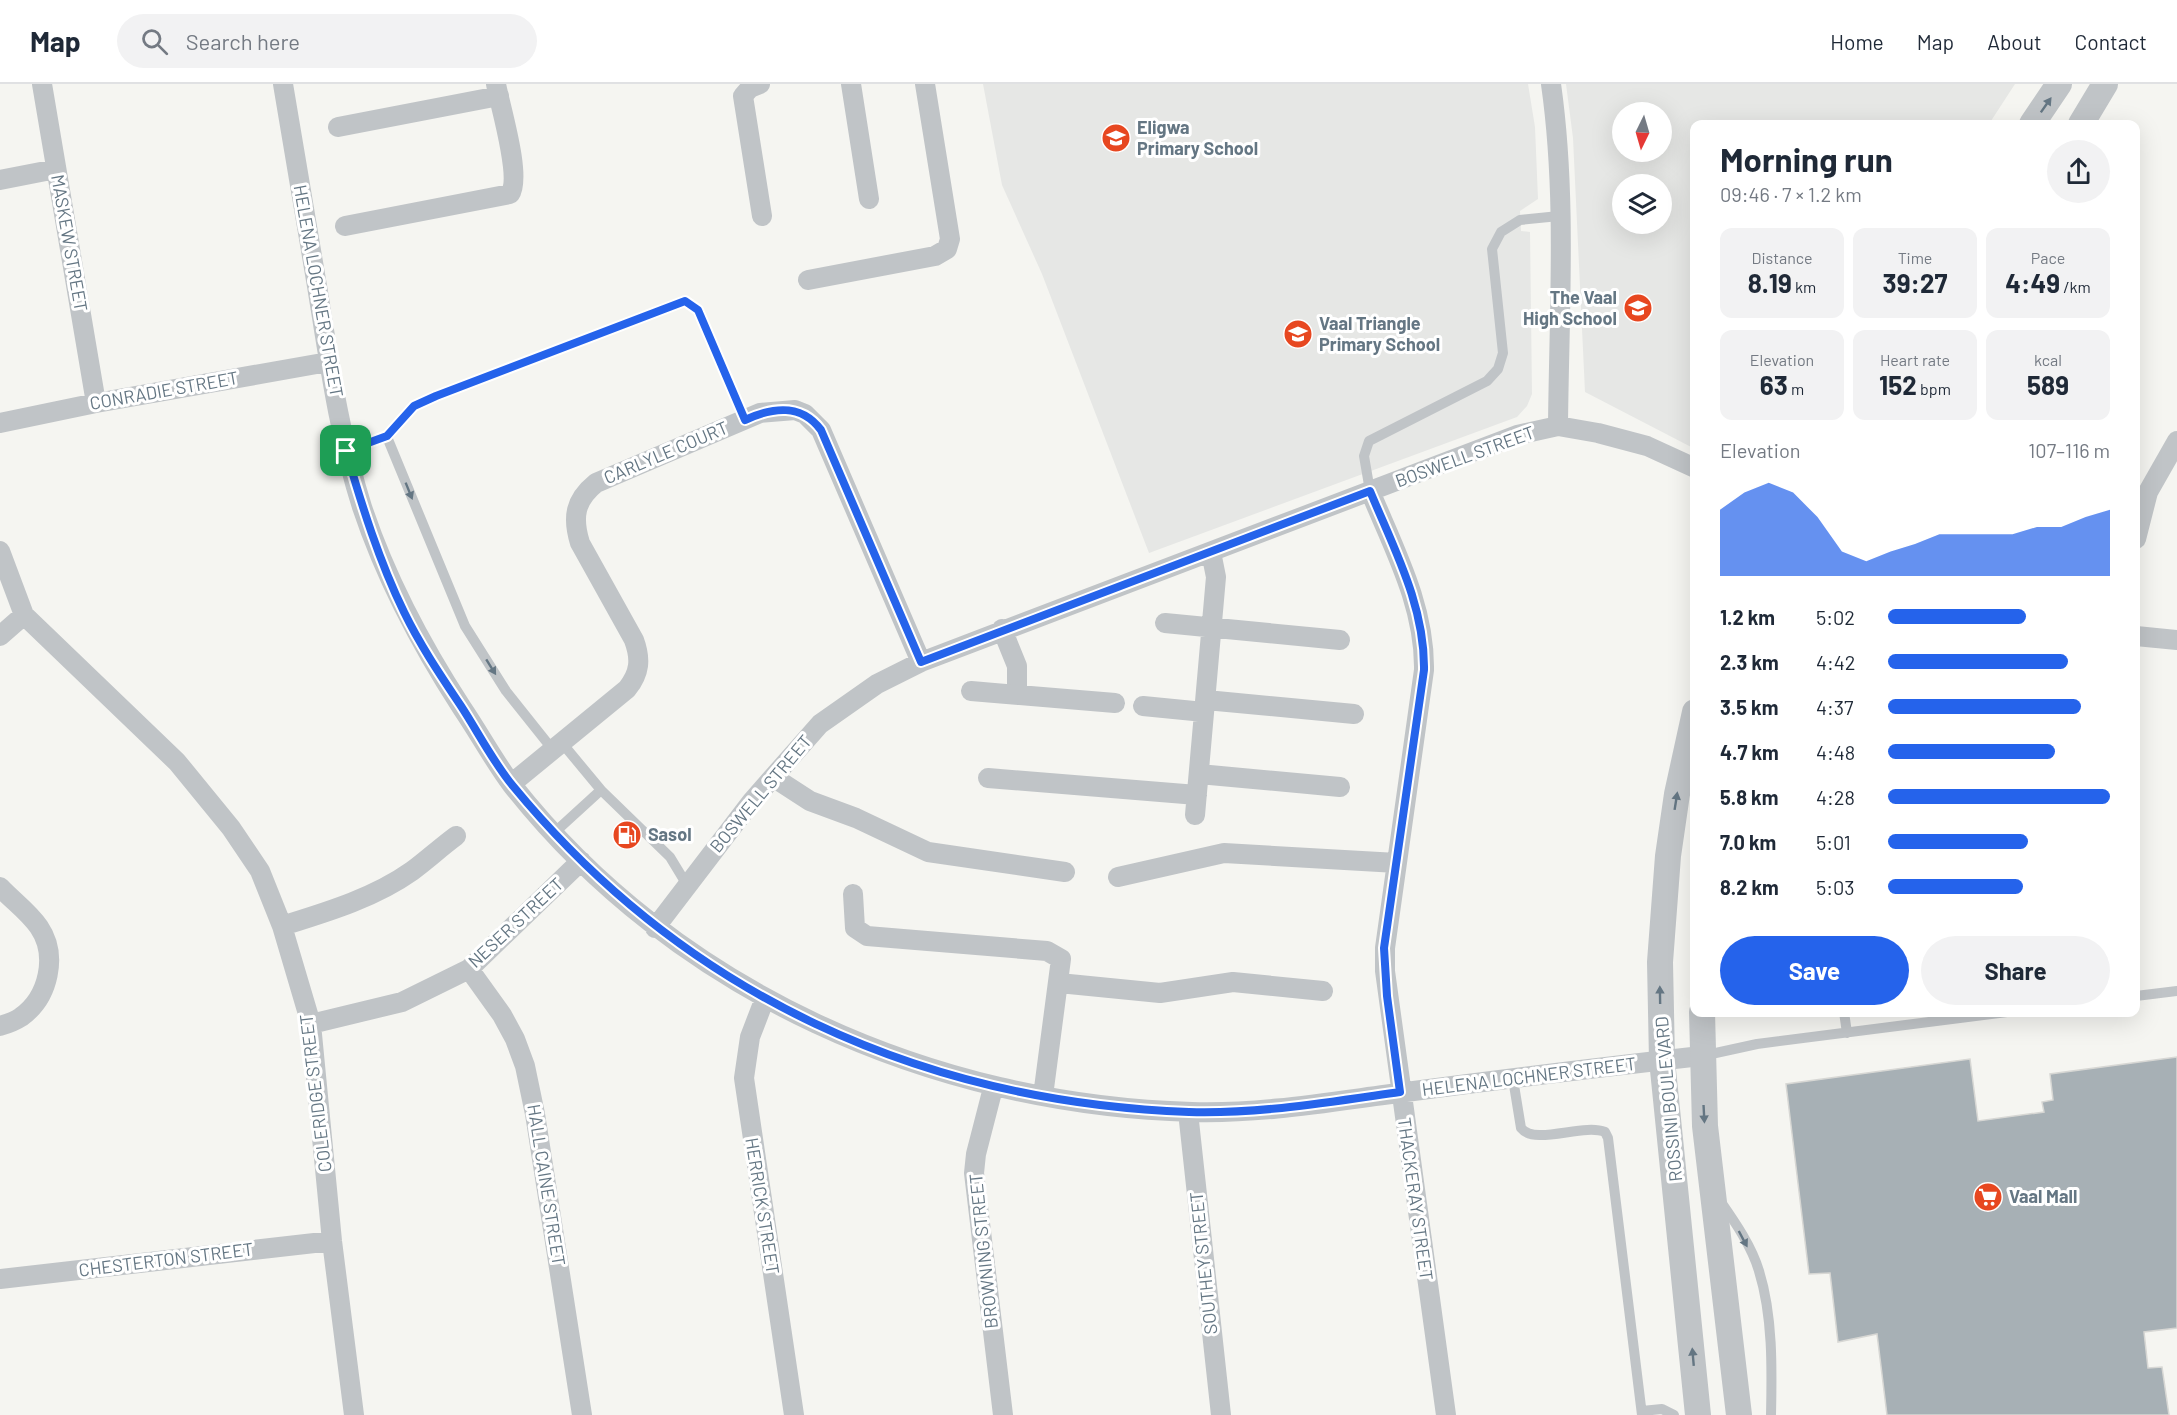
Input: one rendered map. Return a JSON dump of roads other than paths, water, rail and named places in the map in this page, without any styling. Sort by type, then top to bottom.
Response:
[{"type":"street","name":"MASKEW STREET","points":[[42,84],[96,403]]},
{"type":"street","name":"HELENA LOCHNER STREET","points":[[283,84],[328,362],[346,451],[363,510],[404,612],[511,784],[581,861],[655,928],[765,999],[832,1032],[901,1059],[993,1088],[1088,1104],[1188,1112],[1284,1109],[1400,1092],[1701,1056]]},
{"type":"street","points":[[760,84],[750,88],[743,96],[762,216]]},
{"type":"street","points":[[851,84],[869,199]]},
{"type":"street","points":[[807,280],[935,256],[947,249],[950,239],[925,84]]},
{"type":"street","points":[[1551,84],[1556,114],[1559,216],[1558,426]]},
{"type":"street","points":[[2035,120],[2059,84]]},
{"type":"street","points":[[2083,120],[2105,84]]},
{"type":"street","points":[[338,127],[498,90],[514,171],[514,189],[510,194],[345,226]]},
{"type":"street","points":[[0,180],[56,169]]},
{"type":"street","name":"CONRADIE STREET","points":[[0,423],[96,403],[328,362]]},
{"type":"street","name":"CARLYLE COURT","points":[[511,784],[627,689],[635,680],[639,666],[639,653],[634,640],[580,543],[575,527],[578,503],[585,492],[596,483],[773,410],[795,410],[814,421],[821,430],[921,662]]},
{"type":"street","name":"BOSWELL STREET","points":[[655,928],[772,777],[820,724],[878,684],[921,662],[1002,629],[1517,435],[1558,426],[1623,438],[1690,466]]},
{"type":"street","points":[[2140,523],[2148,492],[2177,441]]},
{"type":"street","name":"THACKERAY STREET","points":[[1370,491],[1412,594],[1424,642],[1424,670],[1384,948],[1387,996],[1446,1415]]},
{"type":"street","name":"COLERIDGE STREET","points":[[0,551],[24,615],[177,762],[211,803],[260,871],[282,926],[311,1024],[332,1241],[354,1415]]},
{"type":"street","points":[[988,778],[1196,805],[1216,576],[1211,552]]},
{"type":"street","points":[[0,636],[24,615]]},
{"type":"street","points":[[1165,623],[1340,640]]},
{"type":"street","points":[[1002,629],[1017,666],[1017,695]]},
{"type":"street","points":[[2140,636],[2177,640]]},
{"type":"street","points":[[970,691],[1115,703]]},
{"type":"street","points":[[1143,706],[1205,706],[1354,714]]},
{"type":"street","name":"ROSSINI BOULEVARD","points":[[1690,735],[1677,794],[1663,907],[1660,962],[1662,1060],[1698,1415]]},
{"type":"street","points":[[1199,774],[1340,787]]},
{"type":"street","points":[[772,777],[810,801],[856,818],[928,852],[1065,872]]},
{"type":"street","points":[[282,926],[348,905],[381,889],[410,872],[456,836]]},
{"type":"street","points":[[1118,878],[1224,853],[1396,863]]},
{"type":"street","name":"NESER STREET","points":[[311,1024],[402,1002],[469,969],[581,861]]},
{"type":"street","points":[[0,888],[39,926],[48,945],[50,965],[45,985],[36,1002],[21,1017],[0,1026]]},
{"type":"street","points":[[853,894],[855,928],[867,936],[1053,952],[1061,959],[1043,1096]]},
{"type":"street","name":"HALL CAINE STREET","points":[[469,969],[502,1015],[525,1066],[535,1114],[582,1415]]},
{"type":"street","points":[[1059,983],[1160,993],[1233,982],[1323,991]]},
{"type":"street","name":"HERRICK STREET","points":[[765,999],[750,1037],[744,1078],[794,1415]]},
{"type":"street","name":"ROSSINI BOULEVARD","points":[[1701,1017],[1705,1126],[1739,1415]]},
{"type":"street","name":"BROWNING STREET","points":[[993,1088],[976,1154],[974,1173],[1003,1415]]},
{"type":"street","name":"SOUTHEY STREET","points":[[1188,1112],[1221,1415]]},
{"type":"street","name":"CHESTERTON STREET","points":[[0,1279],[332,1241]]},
{"type":"lane","points":[[1370,491],[1364,456],[1369,441],[1487,381],[1498,369],[1503,353],[1502,324],[1492,249],[1501,232],[1520,220],[1559,216]]},
{"type":"lane","points":[[346,451],[387,436],[404,414],[429,399],[685,301],[698,310],[745,420]]},
{"type":"lane","points":[[387,436],[465,627],[506,691],[557,746],[670,857],[687,885]]},
{"type":"lane","points":[[555,832],[601,790]]},
{"type":"lane","points":[[2140,996],[2177,991]]},
{"type":"lane","points":[[1845,1017],[1847,1033]]},
{"type":"lane","points":[[1701,1056],[1757,1044],[1969,1017]]},
{"type":"lane","points":[[1513,1079],[1524,1132],[1537,1135],[1593,1130],[1605,1132],[1608,1138],[1642,1413],[1662,1409],[1674,1415]]},
{"type":"lane","points":[[1713,1189],[1734,1220],[1759,1270],[1769,1338],[1772,1379],[1771,1415]]},
{"type":"place","name":"Eligwa Primary School","points":[[1116,138]]},
{"type":"place","name":"The Vaal High School","points":[[1638,308]]},
{"type":"place","name":"Vaal Triangle Primary School","points":[[1298,334]]},
{"type":"place","name":"Sasol","points":[[627,835]]},
{"type":"place","name":"Vaal Mall","points":[[1988,1197]]}]
